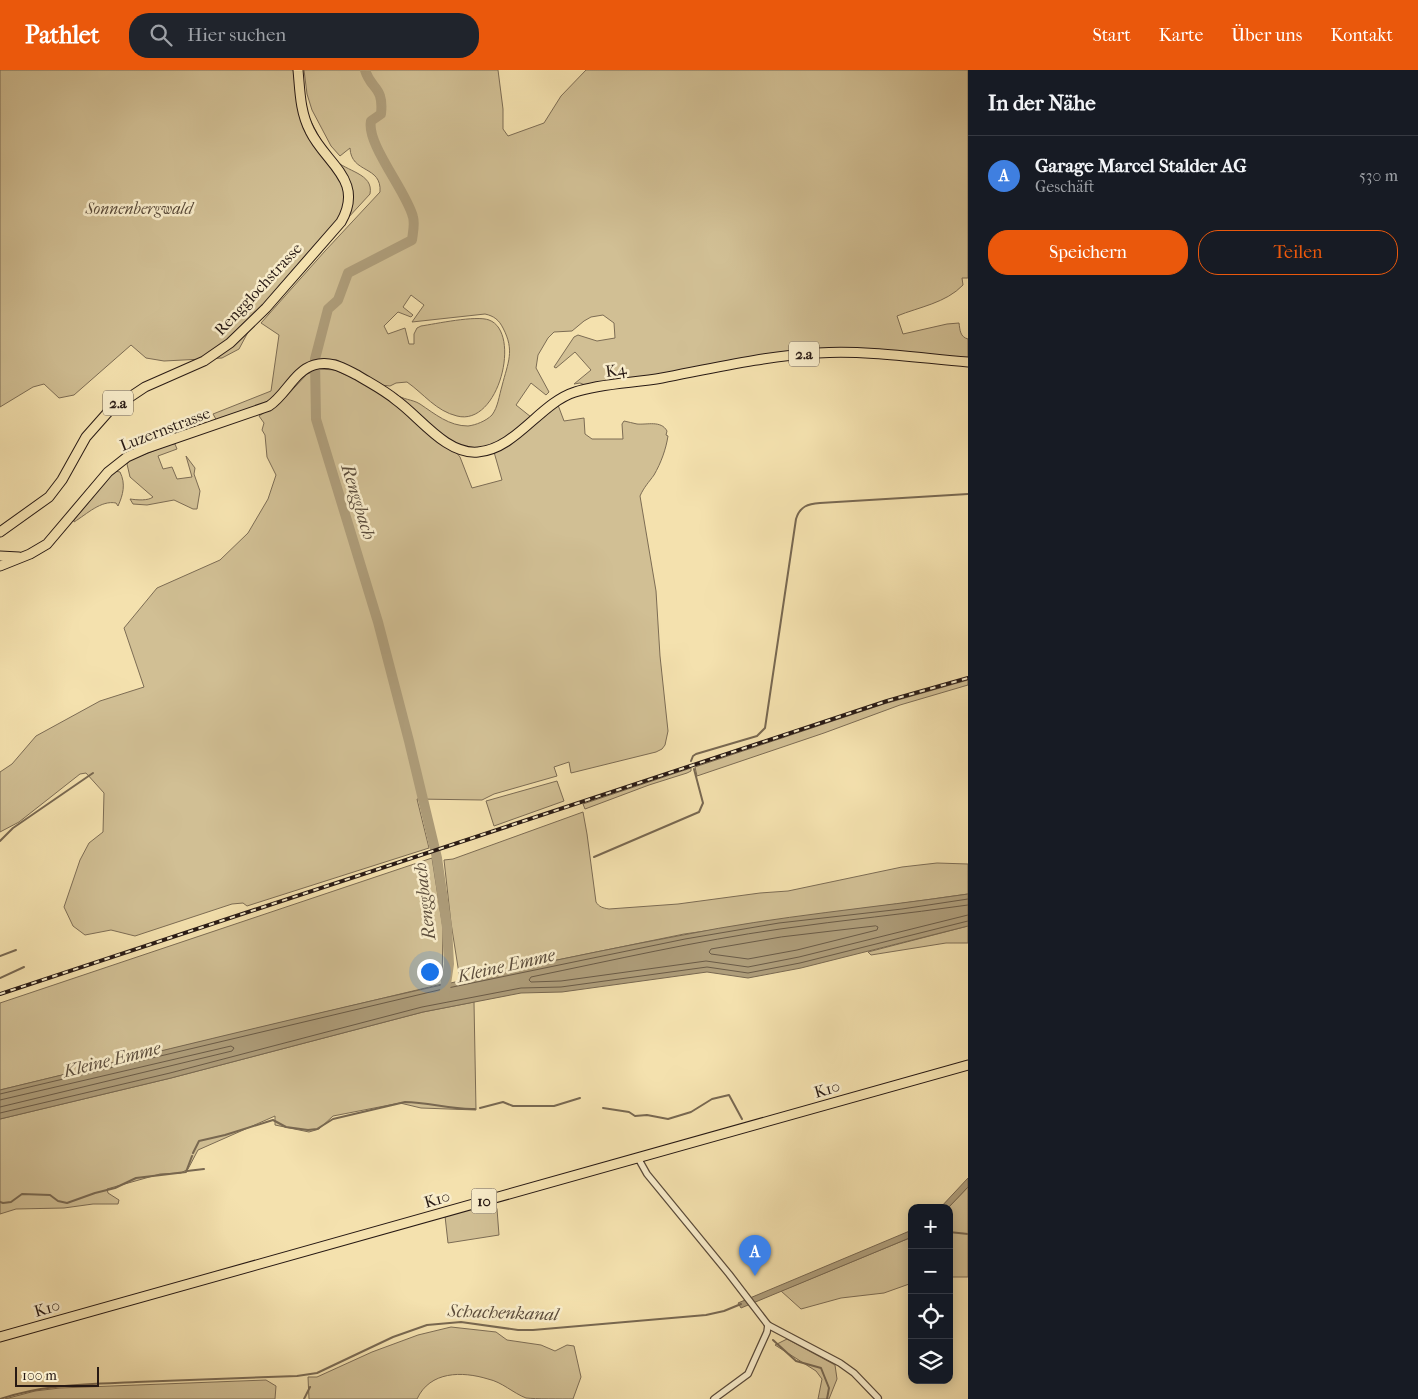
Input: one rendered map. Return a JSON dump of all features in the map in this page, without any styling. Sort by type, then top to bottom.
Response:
[{"type":"main road","name":"Rengglochstrasse","points":[[0,532],[32,511],[49,497],[59,485],[86,437],[110,411],[123,400],[145,387],[213,356],[230,343],[266,308],[341,222],[349,199],[347,182],[321,149],[309,130],[303,113],[298,70]]},
{"type":"main road","name":"K4","points":[[313,365],[330,363],[340,366],[388,394],[450,445],[465,451],[478,452],[490,450],[502,444],[561,399],[585,389],[660,378],[760,359],[820,353],[874,354],[968,362]]},
{"type":"main road","name":"Luzernstrasse","points":[[0,566],[33,553],[52,539],[102,478],[121,461],[147,448],[268,406],[301,373],[313,365]]},
{"type":"main road","name":"Luzernstrasse","points":[[0,556],[19,557]]},
{"type":"main road","name":"K10","points":[[0,1337],[968,1065]]},
{"type":"street","points":[[638,1158],[647,1174],[753,1304],[768,1326],[840,1363],[854,1373],[878,1398]]},
{"type":"street","points":[[714,1399],[748,1374],[768,1326]]},
{"type":"green space","name":"Sonnenbergwald","points":[[0,70],[299,70],[304,105],[317,133],[334,159],[364,177],[370,187],[370,194],[255,319],[239,349],[222,358],[164,361],[146,358],[131,345],[74,395],[59,398],[44,384],[33,387],[0,407]]},
{"type":"green space","points":[[304,70],[498,70],[503,109],[503,129],[508,136],[544,123],[561,96],[586,70],[968,70],[968,278],[962,278],[963,285],[949,296],[897,316],[903,334],[959,323],[962,335],[968,339],[968,359],[843,350],[585,385],[580,383],[574,384],[591,370],[575,352],[556,368],[554,367],[574,337],[578,335],[597,341],[615,338],[614,323],[603,315],[591,317],[572,331],[554,332],[548,338],[538,355],[536,368],[549,392],[546,395],[531,383],[516,405],[531,417],[496,444],[471,449],[452,442],[442,435],[395,395],[417,402],[442,419],[455,424],[468,426],[484,421],[492,415],[498,401],[510,350],[507,336],[494,317],[485,314],[412,322],[424,305],[411,295],[403,307],[413,315],[411,317],[398,312],[384,326],[388,334],[405,328],[409,344],[414,344],[414,334],[417,328],[421,326],[465,319],[483,319],[489,320],[499,328],[504,342],[501,377],[494,394],[484,407],[472,416],[450,414],[430,402],[407,382],[396,383],[390,386],[381,385],[337,360],[321,359],[272,399],[217,421],[213,414],[271,391],[279,335],[261,323],[380,192],[376,177],[355,162],[350,148],[340,156],[331,146],[312,110],[307,94]]},
{"type":"green space","points":[[320,369],[335,370],[350,375],[383,394],[455,451],[460,457],[472,488],[502,480],[494,452],[558,405],[564,421],[584,418],[585,434],[592,439],[623,439],[622,424],[624,421],[637,424],[658,424],[667,431],[666,446],[659,466],[640,496],[656,591],[660,656],[668,731],[665,745],[656,752],[571,773],[569,762],[554,767],[557,776],[494,794],[482,800],[417,799],[429,848],[247,906],[243,903],[232,904],[135,936],[111,930],[85,935],[73,926],[64,907],[80,860],[89,843],[103,832],[104,793],[86,773],[80,774],[19,822],[0,832],[0,772],[12,764],[36,736],[100,701],[144,687],[124,628],[157,588],[220,560],[248,533],[268,499],[276,475],[267,457],[265,435],[262,430],[264,423],[259,416],[282,401],[307,374]]},
{"type":"green space","points":[[175,444],[177,449],[158,456],[163,469],[172,467],[177,479],[192,477],[186,456],[195,468],[194,474],[200,491],[197,509],[174,500],[147,505],[133,504],[130,499],[145,500],[153,497],[130,477],[127,464],[130,460]]},
{"type":"green space","points":[[115,471],[120,472],[123,485],[118,506],[116,503],[110,503],[94,508],[74,522],[103,482]]},
{"type":"green space","points":[[968,680],[968,685],[900,705],[697,776],[695,767],[884,704]]},
{"type":"green space","points":[[691,768],[691,771],[687,773],[585,809],[583,804]]},
{"type":"green space","points":[[557,781],[564,801],[494,826],[486,801]]},
{"type":"green space","points":[[583,812],[596,902],[607,909],[678,904],[788,891],[902,867],[937,863],[968,864],[968,894],[684,934],[460,980],[444,860],[453,859]]},
{"type":"green space","points":[[432,858],[443,928],[442,984],[0,1090],[0,1003]]},
{"type":"green space","points":[[968,926],[968,943],[946,943],[871,955],[868,952]]},
{"type":"green space","points":[[474,1002],[476,1110],[421,1108],[400,1103],[333,1116],[319,1129],[309,1132],[275,1125],[275,1116],[198,1150],[188,1169],[181,1173],[160,1174],[107,1189],[108,1193],[119,1200],[118,1204],[16,1209],[0,1214],[0,1119],[171,1078],[423,1012]]},
{"type":"green space","points":[[968,1187],[968,1277],[953,1277],[952,1204]]},
{"type":"green space","points":[[492,1203],[497,1209],[499,1235],[448,1243],[445,1216]]},
{"type":"green space","points":[[908,1239],[908,1284],[884,1293],[841,1298],[801,1309],[781,1291]]},
{"type":"green space","points":[[451,1327],[496,1332],[507,1340],[541,1345],[555,1351],[567,1345],[574,1346],[581,1377],[573,1399],[526,1398],[493,1380],[458,1374],[438,1378],[423,1390],[417,1399],[309,1399],[308,1377],[317,1377],[372,1352],[418,1335]]},
{"type":"green space","points":[[787,1339],[835,1365],[837,1379],[829,1399],[818,1399],[822,1379],[816,1371],[775,1345]]},
{"type":"green space","points":[[266,1380],[276,1386],[275,1399],[5,1399],[35,1391],[60,1388]]},
{"type":"water","points":[[968,894],[968,926],[801,968],[748,978],[707,972],[562,992],[521,993],[423,1012],[171,1078],[0,1119],[0,1090],[426,988],[718,928]]},
{"type":"water","points":[[968,1178],[968,1187],[952,1204],[944,1204]]},
{"type":"water","points":[[908,1232],[908,1239],[741,1308],[738,1303]]},
{"type":"waterway","name":"Renggbach","points":[[365,70],[381,98],[381,114],[371,121],[371,131],[414,220],[412,240],[348,273],[338,300],[328,309],[315,359],[316,419],[378,622],[437,858],[447,927],[449,964],[444,997]]},
{"type":"waterway","points":[[691,761],[696,754],[757,736],[765,728],[796,519],[802,508],[820,503],[968,494]]},
{"type":"waterway","points":[[594,857],[699,812],[703,803],[694,769]]},
{"type":"waterway","points":[[0,841],[13,828],[93,773]]},
{"type":"waterway","points":[[0,956],[16,950]]},
{"type":"waterway","points":[[0,978],[24,967]]},
{"type":"waterway","points":[[603,1108],[629,1112],[635,1116],[647,1115],[668,1119],[691,1112],[712,1099],[729,1095],[742,1119]]},
{"type":"waterway","points":[[480,1108],[503,1102],[513,1106],[554,1106],[580,1098]]},
{"type":"waterway","points":[[193,1153],[199,1141],[273,1120],[286,1127],[308,1130],[317,1129],[333,1119],[405,1102],[475,1109]]},
{"type":"waterway","points":[[0,1202],[11,1202],[22,1194],[50,1195],[58,1201],[67,1203],[115,1188],[136,1178],[186,1172],[192,1156]]},
{"type":"waterway","points":[[187,1171],[204,1169]]},
{"type":"waterway","points":[[953,1232],[968,1234]]},
{"type":"waterway","name":"Schachenkanal","points":[[0,1399],[33,1390],[102,1383],[297,1376],[317,1373],[393,1337],[427,1325],[461,1322],[518,1330],[533,1330],[706,1315],[724,1311],[741,1304]]},
{"type":"waterway","points":[[773,1340],[796,1361],[821,1368],[829,1388],[827,1399]]},
{"type":"waterway","points":[[304,1399],[310,1387]]},
{"type":"railway","points":[[0,994],[887,701],[968,678]]},
{"type":"place","name":"Garage Marcel Stalder AG","points":[[755,1276]]},
{"type":"water label","name":"Kleine Emme","points":[[506,966]]},
{"type":"water label","name":"Kleine Emme","points":[[112,1060]]}]
